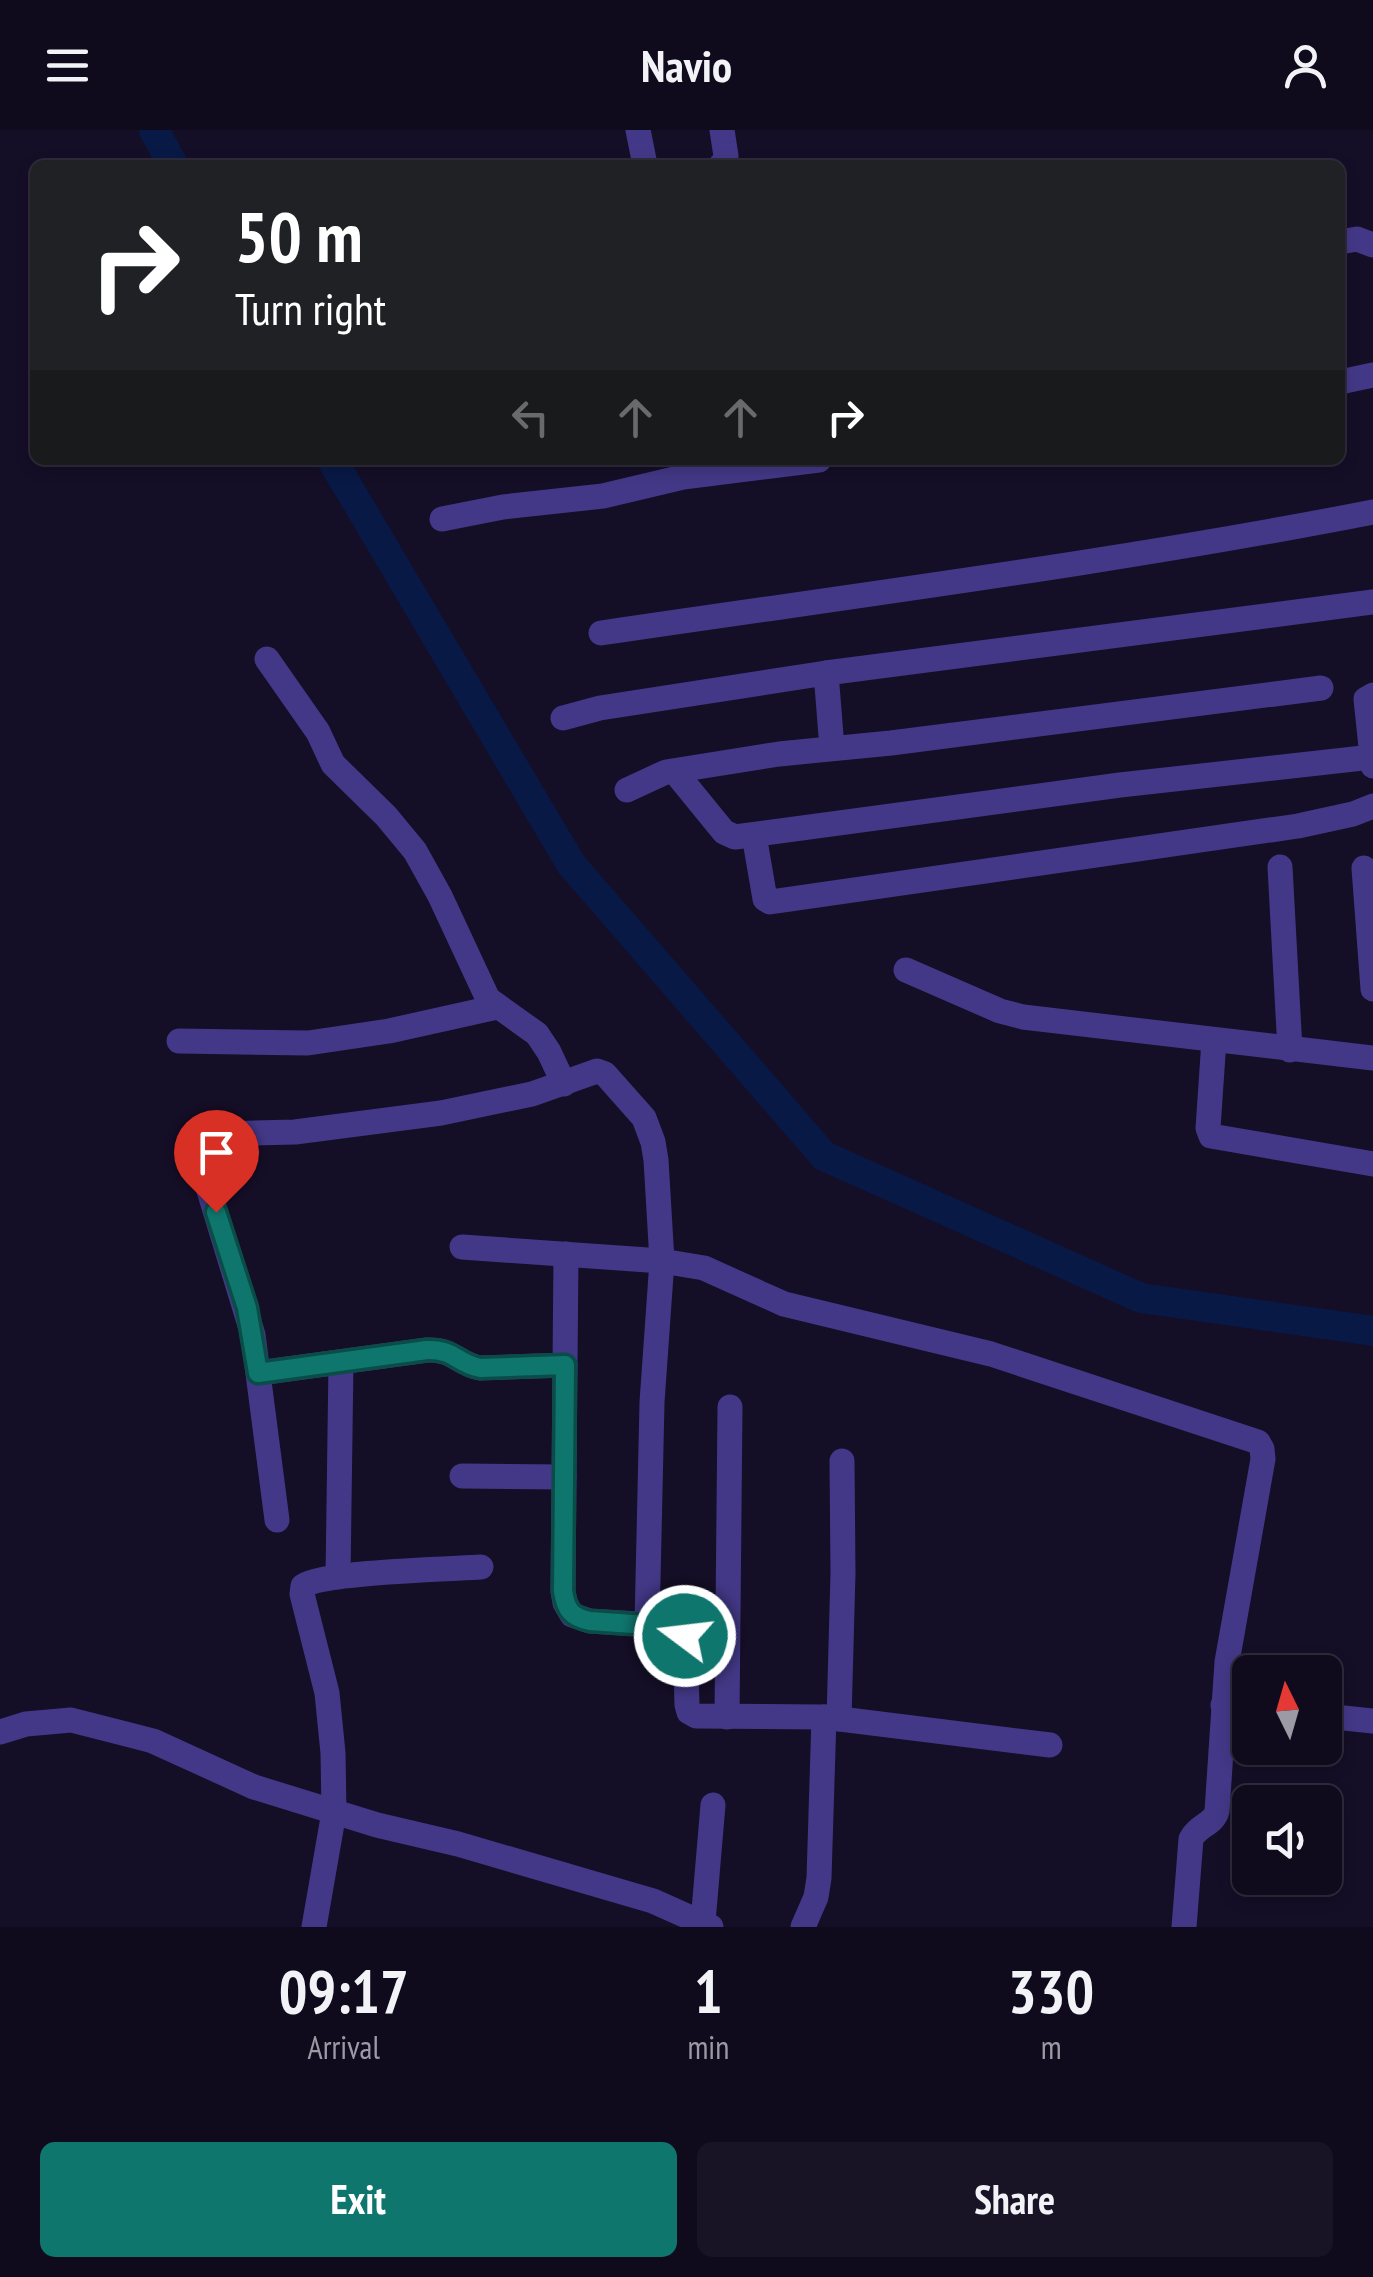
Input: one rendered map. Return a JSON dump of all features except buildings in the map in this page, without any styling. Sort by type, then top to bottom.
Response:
[{"type":"street","points":[[638,130],[644,160]]},
{"type":"street","points":[[722,130],[724,160]]},
{"type":"street","points":[[1345,241],[1357,238],[1373,245]]},
{"type":"street","points":[[1345,381],[1373,375]]},
{"type":"street","points":[[442,520],[603,496],[683,477],[779,465]]},
{"type":"street","points":[[601,633],[1028,572],[1373,512]]},
{"type":"street","points":[[563,718],[600,708],[826,673],[1373,602]]},
{"type":"street","points":[[267,659],[318,732],[333,764],[416,850],[484,994],[538,1034],[564,1084]]},
{"type":"street","points":[[826,673],[832,748]]},
{"type":"street","points":[[627,790],[659,775],[779,754],[1321,688]]},
{"type":"street","points":[[1373,695],[1366,699],[1373,766]]},
{"type":"street","points":[[675,772],[728,835],[736,837],[1120,785],[1372,758]]},
{"type":"street","points":[[754,835],[765,899],[770,902],[1298,826],[1373,806]]},
{"type":"street","points":[[1280,867],[1290,1050]]},
{"type":"street","points":[[1364,868],[1373,989]]},
{"type":"street","points":[[906,970],[1000,1011],[1023,1017],[1373,1058]]},
{"type":"street","points":[[179,1041],[308,1043],[390,1031],[497,1006]]},
{"type":"street","points":[[1214,1040],[1208,1128],[1211,1136],[1373,1164]]},
{"type":"street","points":[[218,1134],[366,1125],[505,1100],[564,1084],[593,1071],[602,1072],[644,1118],[656,1160],[662,1261],[652,1402],[647,1624]]},
{"type":"street","points":[[207,1184],[247,1308],[277,1520]]},
{"type":"street","points":[[462,1247],[662,1261],[704,1268],[784,1304],[991,1354],[1258,1442],[1263,1459],[1229,1643],[1216,1815],[1192,1839],[1184,1927]]},
{"type":"street","points":[[566,1254],[563,1591],[568,1610],[579,1619],[670,1626],[683,1632],[687,1705],[690,1712],[702,1717],[831,1718],[1050,1745]]},
{"type":"street","points":[[258,1373],[440,1350],[480,1368],[565,1365]]},
{"type":"street","points":[[338,1577],[341,1362]]},
{"type":"street","points":[[727,1717],[730,1407]]},
{"type":"street","points":[[803,1927],[816,1897],[819,1878],[843,1573],[842,1461]]},
{"type":"street","points":[[462,1476],[564,1477]]},
{"type":"street","points":[[314,1927],[334,1812],[333,1754],[326,1692],[303,1586],[310,1581],[338,1577],[480,1567]]},
{"type":"street","points":[[1223,1705],[1232,1706]]},
{"type":"street","points":[[1342,1718],[1373,1721]]},
{"type":"street","points":[[0,1732],[57,1720],[84,1722],[153,1741],[241,1783],[378,1826],[458,1844],[653,1901],[707,1924],[713,1805]]},
{"type":"waterway","points":[[154,130],[170,160]]},
{"type":"waterway","points":[[335,465],[571,864],[824,1156],[1141,1298],[1373,1331]]},
{"type":"route","points":[[216,1212],[247,1308],[258,1373],[427,1350],[448,1352],[480,1368],[565,1365],[563,1591],[568,1610],[579,1619],[590,1621],[676,1627],[685,1636]]}]
